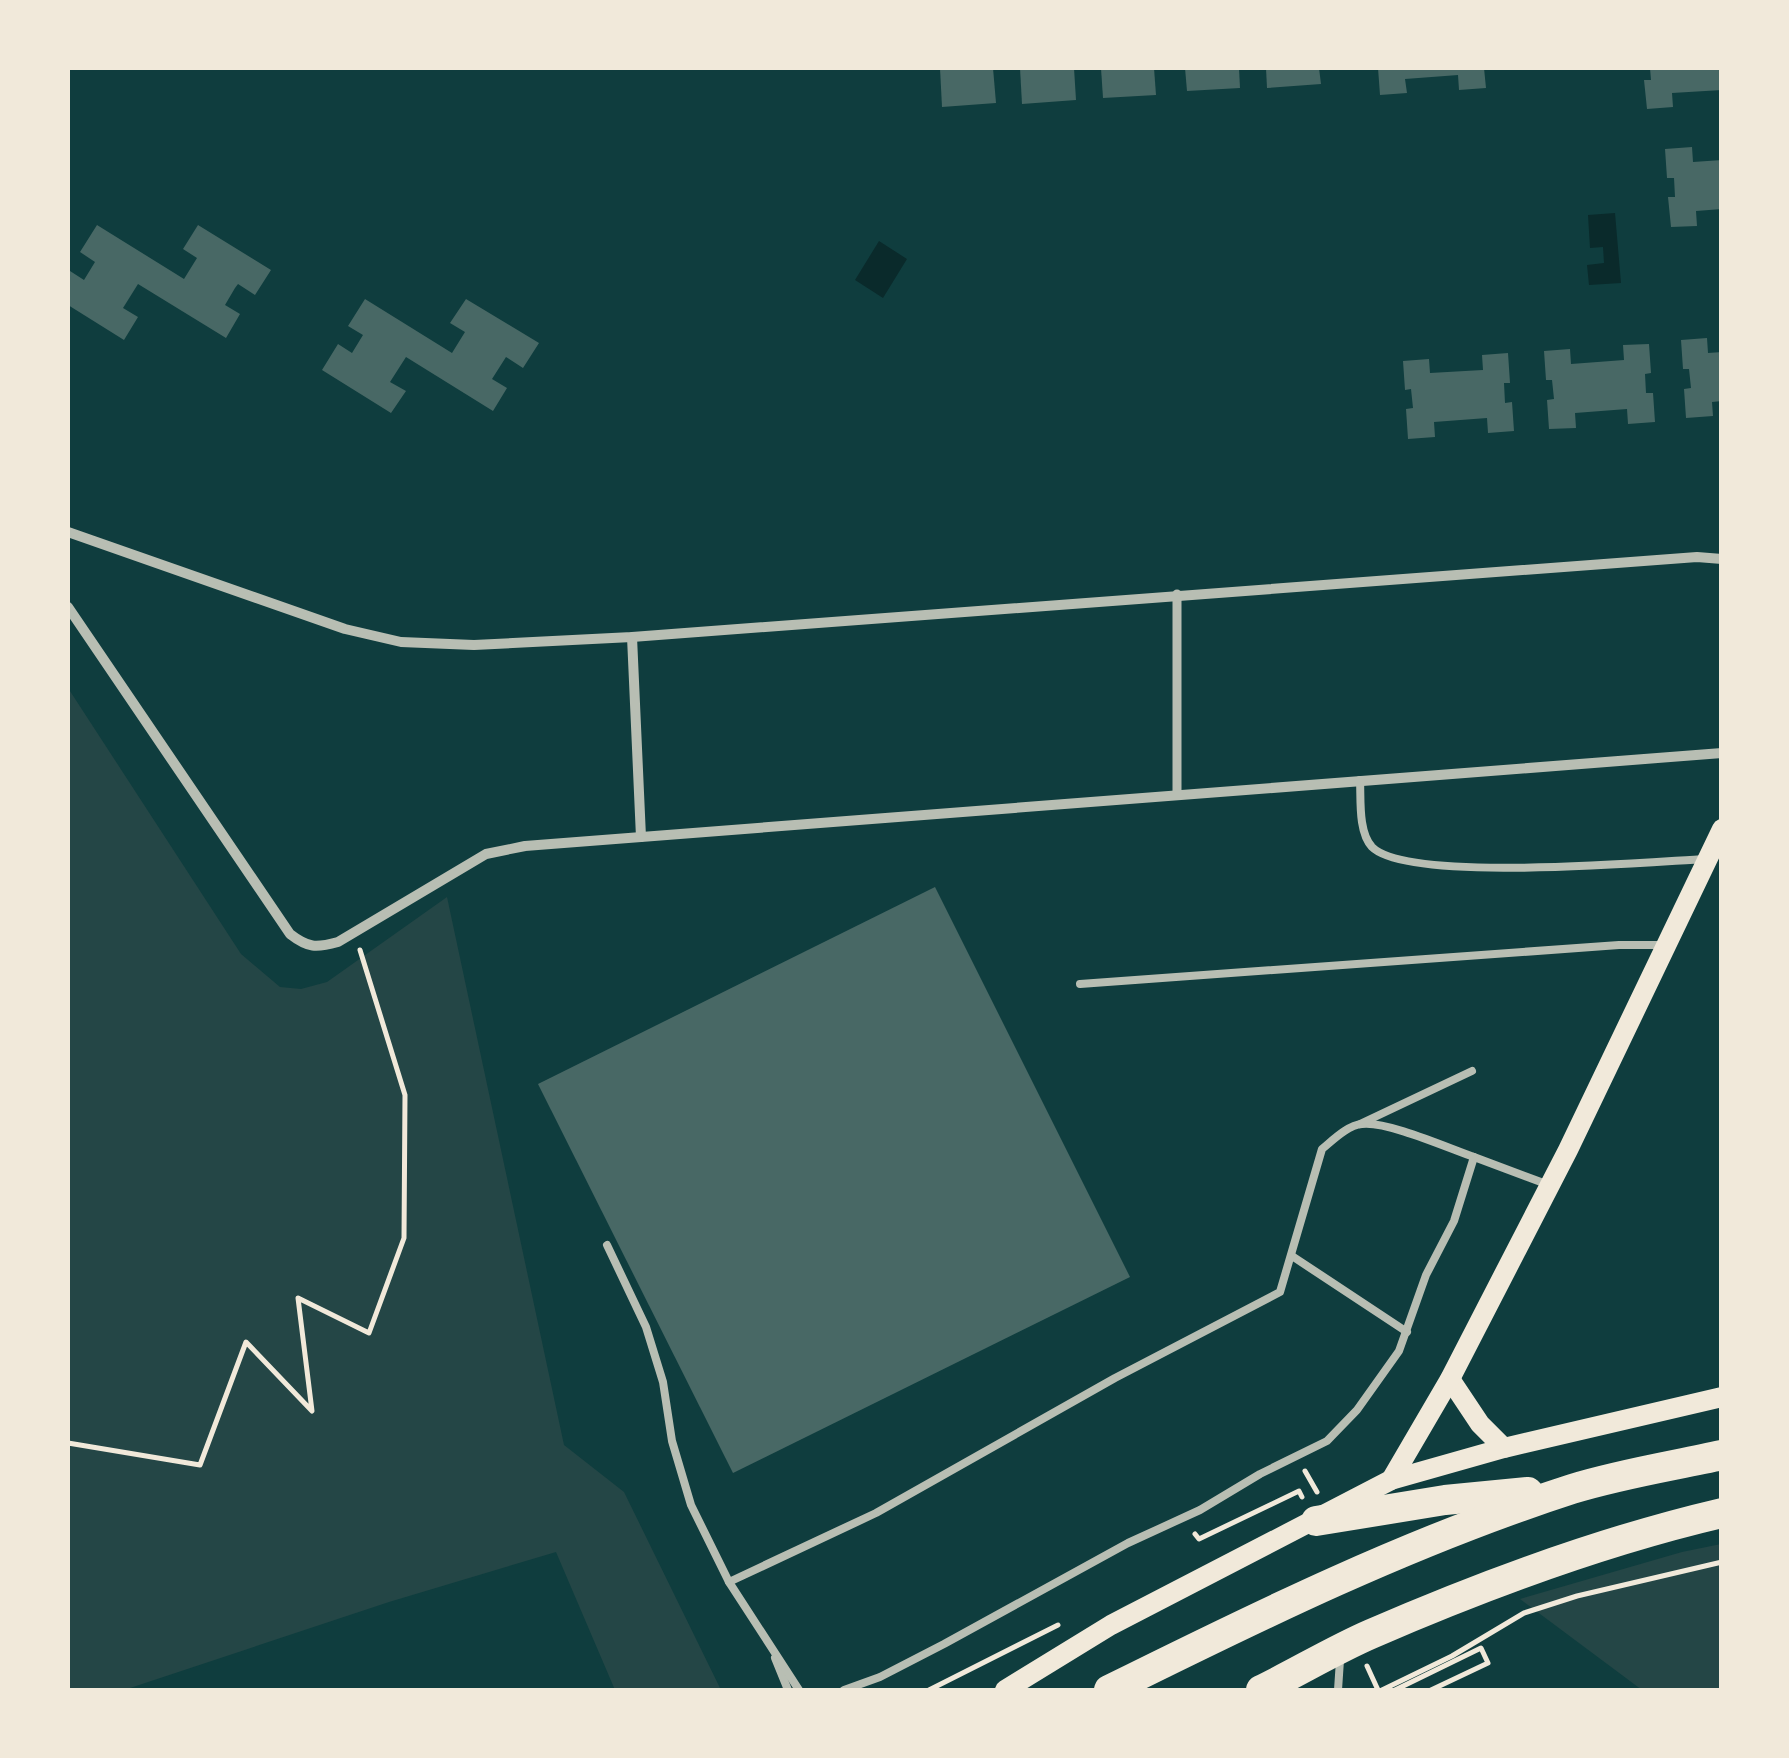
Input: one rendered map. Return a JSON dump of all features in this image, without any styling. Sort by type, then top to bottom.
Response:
[{"type":"highway","points":[[1109,1690],[1283,1603],[1432,1539],[1576,1488],[1722,1455]]},
{"type":"highway","points":[[1316,1521],[1445,1500],[1576,1488]]},
{"type":"highway","points":[[1261,1690],[1367,1635],[1569,1556],[1722,1512]]},
{"type":"main road","points":[[1391,1480],[1450,1379],[1550,1185],[1722,829]]},
{"type":"main road","points":[[1450,1379],[1480,1424],[1504,1448]]},
{"type":"main road","points":[[1005,1690],[1112,1625],[1391,1480],[1504,1448],[1722,1397]]},
{"type":"street","points":[[68,532],[346,630],[402,642],[474,645],[632,637],[1697,557],[1722,559]]},
{"type":"street","points":[[1176,594],[1178,794]]},
{"type":"street","points":[[68,607],[290,934],[306,946],[319,948],[338,942],[486,854],[525,846],[1722,753]]},
{"type":"street","points":[[632,637],[641,838]]},
{"type":"lane","points":[[1360,780],[1364,835],[1373,848],[1390,856],[1490,870],[1708,859]]},
{"type":"lane","points":[[1080,984],[1667,945]]},
{"type":"lane","points":[[729,1582],[876,1513],[1182,1342],[1280,1292],[1322,1149],[1360,1124],[1472,1071]]},
{"type":"lane","points":[[1360,1124],[1388,1127],[1550,1185]]},
{"type":"lane","points":[[844,1690],[944,1644],[1128,1543],[1200,1510],[1260,1474],[1328,1441],[1357,1410],[1398,1351],[1426,1276],[1454,1221],[1474,1158]]},
{"type":"lane","points":[[607,1245],[646,1327],[663,1382],[672,1440],[691,1505],[729,1582],[799,1690]]},
{"type":"lane","points":[[1292,1256],[1407,1332]]},
{"type":"lane","points":[[764,1636],[788,1690]]},
{"type":"lane","points":[[1338,1690],[1340,1651]]},
{"type":"path","points":[[68,1443],[200,1465],[246,1342],[312,1411],[298,1298],[369,1333],[404,1238],[405,1095],[354,932]]},
{"type":"path","points":[[1303,1467],[1317,1494],[1331,1486]]},
{"type":"path","points":[[1382,1690],[1452,1656],[1524,1613],[1722,1562]]},
{"type":"path","points":[[1396,1690],[1481,1648],[1488,1663],[1430,1690]]},
{"type":"shaded area","points":[[1615,213],[1621,283],[1589,285],[1587,265],[1604,263],[1603,247],[1590,248],[1588,215]]},
{"type":"shaded area","points":[[879,241],[907,259],[883,298],[855,280]]},
{"type":"shaded area","points":[[68,688],[241,954],[280,987],[301,989],[327,982],[447,897],[564,1445],[624,1492],[721,1690],[615,1690],[556,1552],[389,1602],[124,1690],[68,1690]]},
{"type":"shaded area","points":[[1721,1544],[1721,1690],[1642,1690],[1520,1599],[1682,1552]]},
{"type":"building","points":[[940,68],[993,68],[996,103],[942,107]]},
{"type":"building","points":[[1020,68],[1074,68],[1076,100],[1022,104]]},
{"type":"building","points":[[1101,68],[1154,68],[1156,95],[1103,98]]},
{"type":"building","points":[[1185,68],[1239,68],[1240,88],[1187,91]]},
{"type":"building","points":[[1266,68],[1319,68],[1321,84],[1267,88]]},
{"type":"building","points":[[1378,68],[1484,68],[1486,88],[1459,90],[1458,75],[1405,79],[1407,93],[1380,95]]},
{"type":"building","points":[[1650,68],[1722,68],[1722,90],[1672,93],[1673,107],[1647,109],[1644,80],[1651,80]]},
{"type":"building","points":[[1692,147],[1693,162],[1722,160],[1722,209],[1696,211],[1697,226],[1671,227],[1668,197],[1675,197],[1674,178],[1667,178],[1665,149]]},
{"type":"building","points":[[97,225],[184,279],[197,258],[183,249],[198,225],[271,270],[255,295],[238,284],[235,288],[225,305],[240,314],[226,338],[138,284],[123,308],[138,317],[124,340],[68,305],[70,271],[84,280],[95,262],[80,252]]},
{"type":"building","points":[[365,299],[452,353],[465,332],[450,323],[466,299],[539,343],[523,368],[506,357],[492,379],[507,388],[493,411],[406,357],[390,382],[406,391],[391,413],[322,370],[338,344],[352,353],[363,335],[348,326]]},
{"type":"building","points":[[1707,338],[1708,353],[1722,352],[1722,401],[1712,402],[1713,416],[1686,418],[1684,389],[1691,388],[1689,369],[1683,369],[1681,340]]},
{"type":"building","points":[[1649,344],[1651,373],[1645,374],[1646,393],[1653,393],[1655,422],[1628,424],[1627,409],[1575,413],[1576,428],[1549,429],[1547,400],[1554,399],[1552,380],[1546,380],[1544,351],[1570,349],[1571,364],[1624,360],[1623,345]]},
{"type":"building","points":[[1508,353],[1510,383],[1504,383],[1505,403],[1512,402],[1514,431],[1488,433],[1487,418],[1434,422],[1435,437],[1408,439],[1406,409],[1413,408],[1411,389],[1405,390],[1403,361],[1429,359],[1430,373],[1483,370],[1482,355]]},
{"type":"building","points":[[935,887],[1130,1277],[733,1473],[538,1084]]}]
